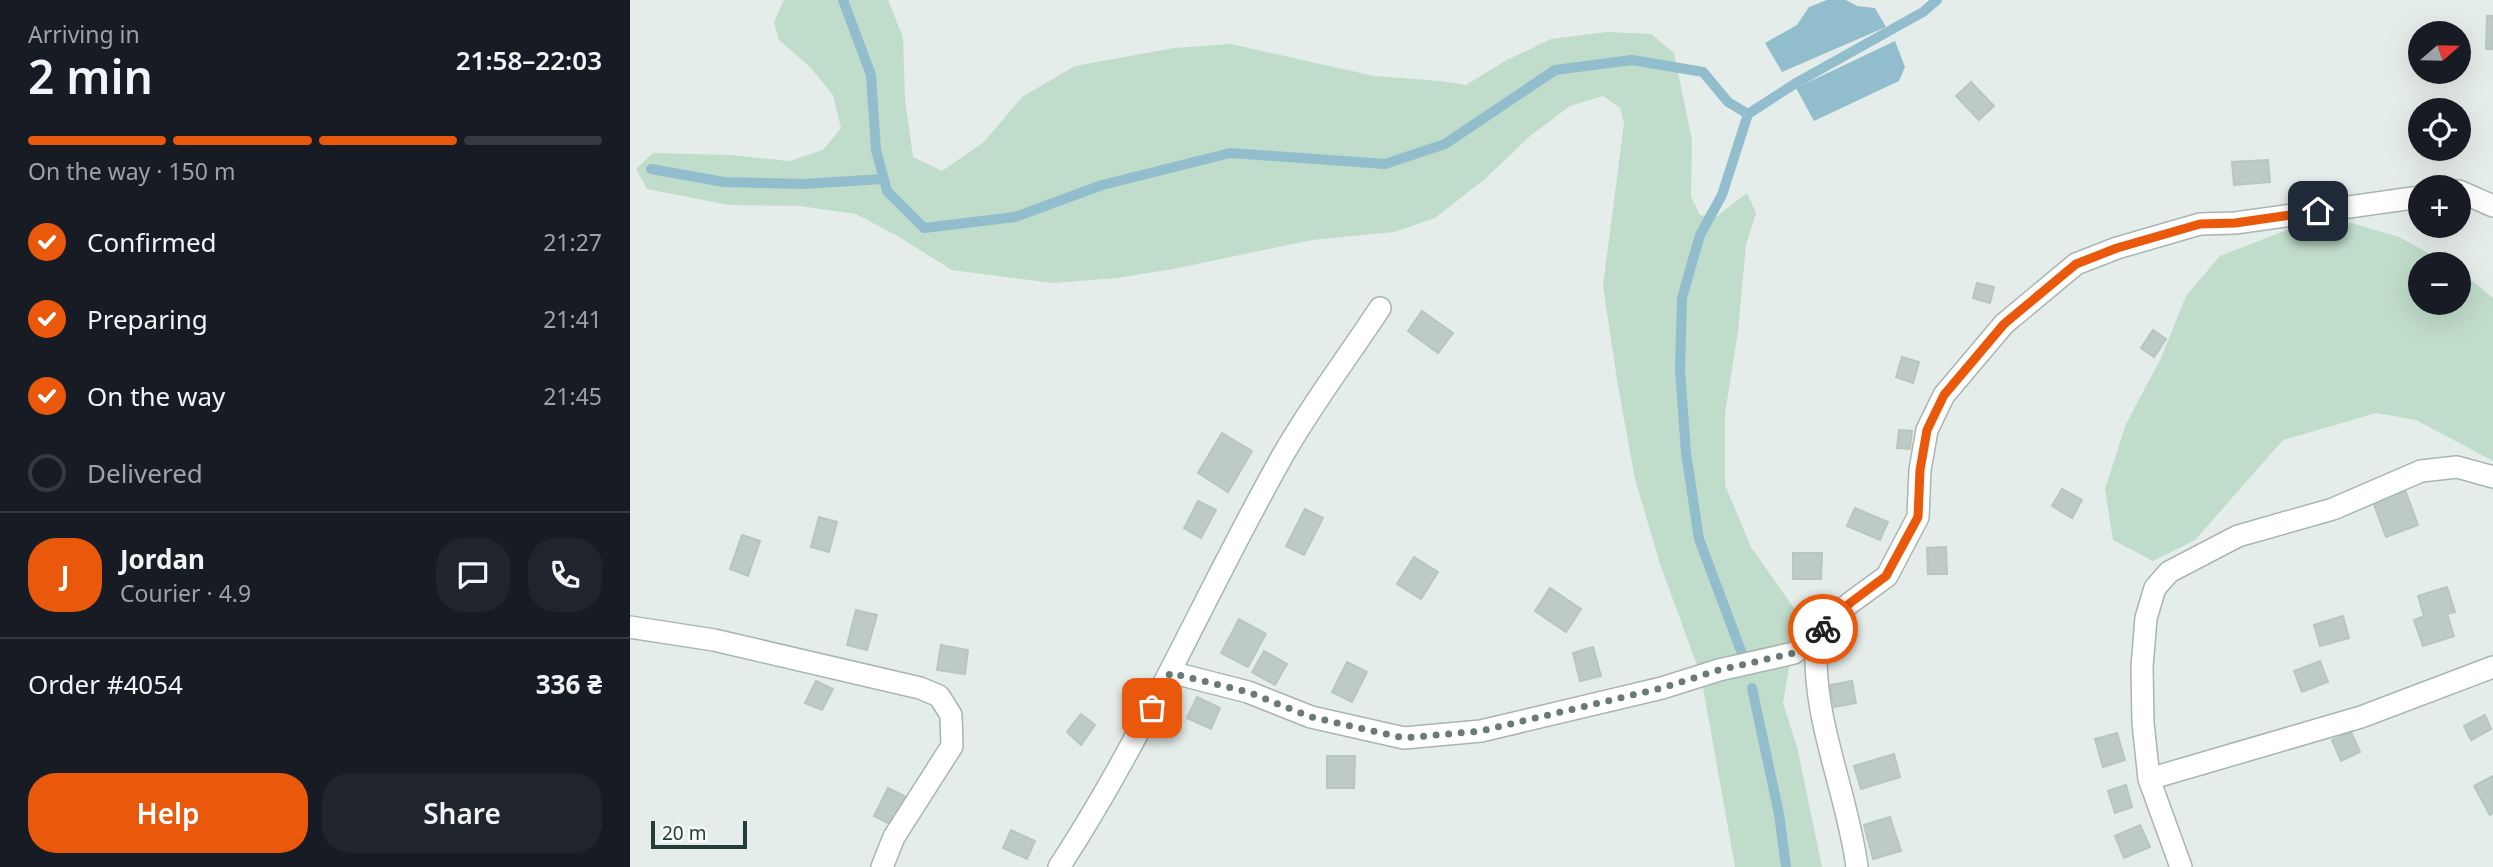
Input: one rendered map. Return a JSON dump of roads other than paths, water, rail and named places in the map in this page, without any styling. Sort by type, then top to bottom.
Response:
[{"type":"lane","points":[[2471,196],[2493,206]]},
{"type":"lane","points":[[1170,673],[1248,692],[1311,717],[1404,738],[1481,731],[1794,653],[1850,603],[1886,576],[1918,517],[1920,470],[1927,430],[1944,395],[2004,324],[2076,264],[2117,248],[2200,224],[2235,223],[2408,199]]},
{"type":"lane","points":[[1059,867],[1143,725],[1284,452],[1380,308]]},
{"type":"lane","points":[[2181,867],[2149,779],[2143,723],[2142,667],[2146,618],[2155,589],[2169,572],[2238,536],[2333,509],[2421,471],[2457,467],[2493,477]]},
{"type":"lane","points":[[630,627],[714,640],[920,688],[939,696],[951,715],[952,746],[894,836],[882,867]]},
{"type":"lane","points":[[1817,634],[1814,658],[1820,700],[1857,867]]},
{"type":"lane","points":[[2149,779],[2361,717],[2493,667]]},
{"type":"water","points":[[1827,0],[1846,0],[1857,6],[1875,8],[1886,27],[1782,72],[1765,43],[1797,25],[1809,7]]},
{"type":"water","points":[[1895,41],[1905,67],[1899,81],[1814,121],[1796,88]]},
{"type":"waterway","points":[[843,0],[871,75],[876,150],[887,191],[924,228],[1015,217],[1102,185],[1230,153],[1385,164],[1445,144],[1555,70],[1632,60],[1703,72],[1728,102],[1748,114],[1796,83],[1923,12],[1937,0]]},
{"type":"waterway","points":[[1744,659],[1699,539],[1686,453],[1680,370],[1682,298],[1700,235],[1722,195],[1748,114]]},
{"type":"waterway","points":[[651,169],[724,182],[803,184],[883,179]]},
{"type":"waterway","points":[[1752,688],[1779,814],[1786,867]]}]
